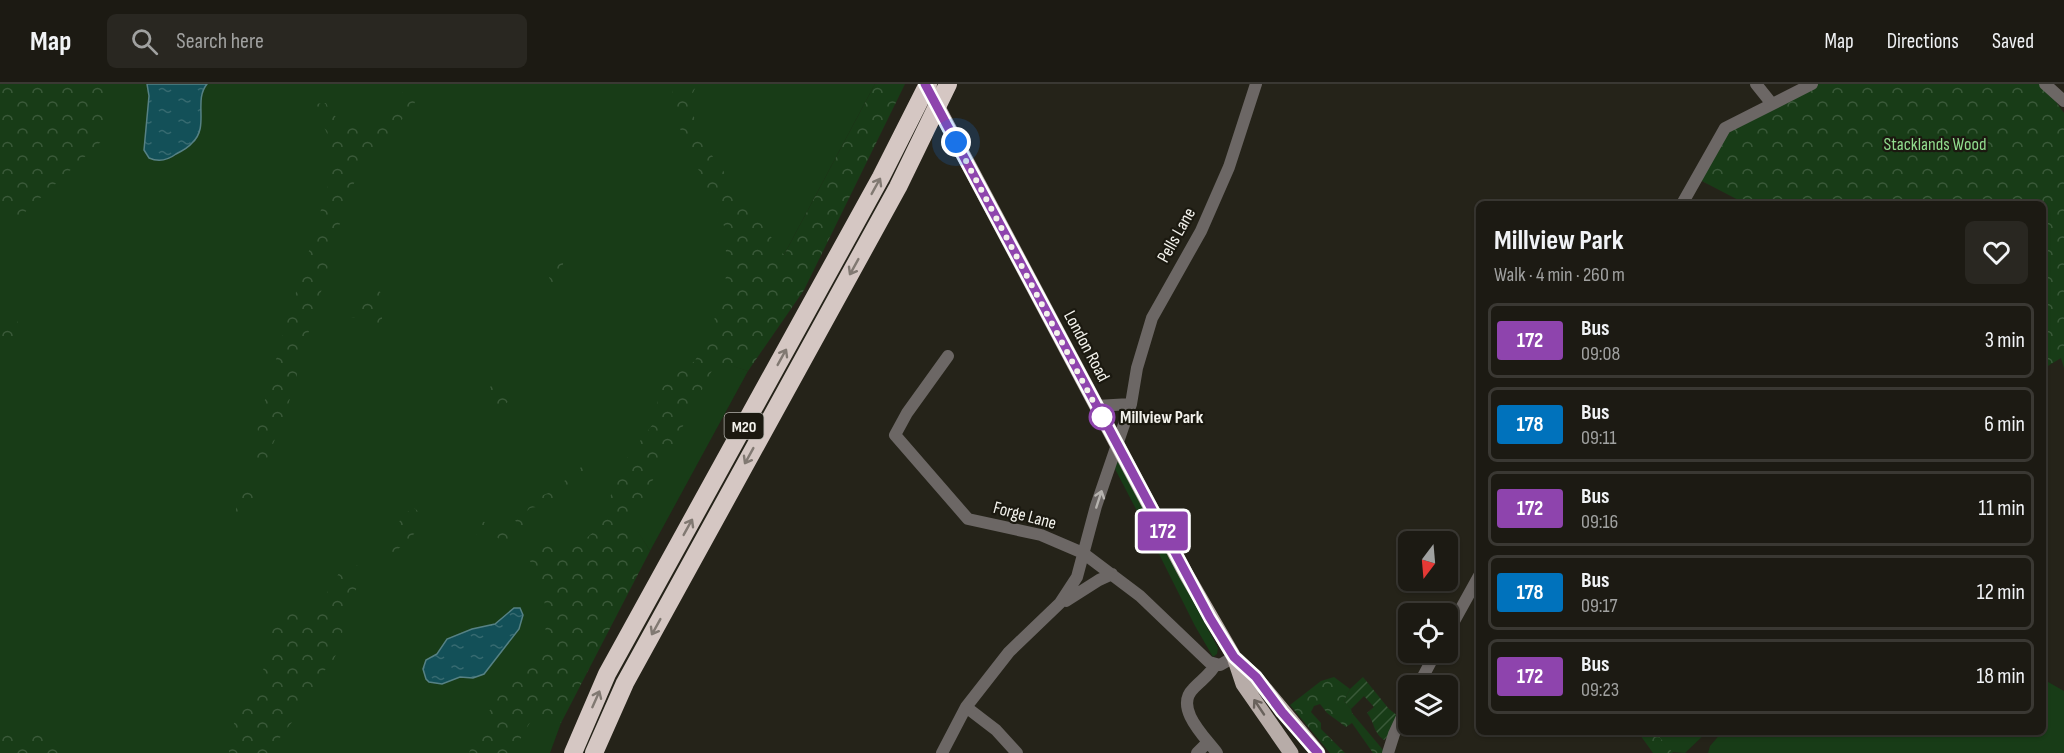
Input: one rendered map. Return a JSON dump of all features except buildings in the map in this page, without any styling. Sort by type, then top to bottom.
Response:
[{"type":"highway","name":"M20","points":[[594,753],[625,683],[898,187],[946,87]]},
{"type":"highway","name":"M20","points":[[573,753],[607,674],[881,177],[924,90]]},
{"type":"main road","name":"London Road","points":[[924,90],[1186,574],[1234,657],[1243,684],[1291,753]]},
{"type":"main road","name":"London Road","points":[[1234,657],[1256,677],[1282,712],[1318,753]]},
{"type":"street","name":"Pells Lane","points":[[1060,603],[1077,577],[1096,506],[1131,405],[1137,368],[1152,318],[1201,231],[1229,167],[1256,84]]},
{"type":"street","points":[[1756,84],[1772,104]]},
{"type":"street","points":[[1684,201],[1725,128],[1812,84]]},
{"type":"street","points":[[2045,84],[2064,101]]},
{"type":"street","name":"Forge Lane","points":[[948,356],[907,413],[895,435],[968,519],[1041,535],[1083,553],[1140,596],[1204,658],[1215,665]]},
{"type":"street","points":[[1096,406],[1131,405]]},
{"type":"street","points":[[942,753],[966,707],[1009,652],[1060,603],[1112,574]]},
{"type":"street","points":[[1458,614],[1476,581]]},
{"type":"street","points":[[1217,753],[1190,716],[1186,702],[1191,690],[1213,670],[1215,665],[1234,657]]},
{"type":"street","points":[[966,707],[996,730],[1014,751]]},
{"type":"street","points":[[1388,753],[1398,725]]},
{"type":"street","points":[[1197,753],[1208,742]]},
{"type":"green space","points":[[0,84],[875,84],[784,255],[720,361],[748,371],[650,551],[637,531],[564,613],[561,723],[550,753],[0,753]]},
{"type":"green space","points":[[0,84],[106,84],[104,139],[23,214],[0,223]]},
{"type":"green space","points":[[413,84],[422,84],[413,107],[362,164],[345,205],[285,415],[264,466],[256,468],[258,432],[255,415],[264,403],[330,179],[329,142],[324,127],[311,113],[312,104],[326,103],[343,123],[365,128],[383,118],[395,100]]},
{"type":"green space","points":[[673,84],[697,84],[688,104],[711,154],[784,255],[875,84],[905,84],[804,290],[748,371],[717,361],[626,527],[637,530],[650,551],[561,723],[535,714],[512,753],[469,753],[492,706],[504,690],[525,671],[534,658],[544,634],[547,619],[546,608],[537,573],[527,556],[527,544],[534,539],[580,544],[600,526],[621,466],[653,424],[660,390],[671,378],[695,361],[724,295],[727,265],[724,226],[672,111]]},
{"type":"green space","name":"Stacklands Wood","points":[[1818,84],[2043,84],[2064,113],[2064,368],[2061,358],[2046,367],[2046,201],[1740,201],[1698,179],[1727,132]]},
{"type":"green space","points":[[560,250],[565,252],[562,270],[553,284],[548,270],[553,257]]},
{"type":"green space","points":[[377,290],[382,293],[382,325],[374,331],[369,329],[362,319],[346,316],[350,306],[357,299]]},
{"type":"green space","points":[[16,319],[22,330],[16,340],[0,338],[0,320]]},
{"type":"green space","points":[[506,383],[510,400],[501,406],[491,406],[488,398],[489,390],[492,384]]},
{"type":"green space","points":[[591,459],[598,460],[594,473],[584,477],[573,487],[542,506],[530,508],[525,513],[525,527],[522,531],[515,520],[515,506],[551,492]]},
{"type":"green space","points":[[1117,462],[1156,532],[1151,538],[1114,467]]},
{"type":"green space","points":[[252,477],[259,488],[245,516],[240,517],[236,515],[238,499],[245,483]]},
{"type":"green space","points":[[414,508],[419,513],[420,519],[415,532],[398,549],[393,552],[386,550],[385,545],[404,514]]},
{"type":"green space","points":[[475,521],[485,522],[495,528],[507,527],[511,530],[510,538],[505,541],[491,532],[486,538],[480,538],[473,531]]},
{"type":"green space","points":[[1156,539],[1161,540],[1218,648],[1217,654],[1213,657],[1153,542]]},
{"type":"green space","points":[[353,565],[359,566],[362,570],[355,593],[349,603],[339,647],[334,659],[325,670],[317,690],[268,753],[229,753],[233,726],[257,685],[268,655],[276,619],[283,612],[309,611],[318,606],[339,574]]},
{"type":"green space","points":[[1334,677],[1350,689],[1344,701],[1384,751],[1383,753],[1373,753],[1352,723],[1346,727],[1327,713],[1320,704],[1314,706],[1311,712],[1321,723],[1321,729],[1345,753],[1330,753],[1290,705],[1321,681]]},
{"type":"green space","points":[[1363,677],[1389,709],[1398,716],[1384,740],[1377,733],[1367,713],[1374,707],[1364,696],[1351,709],[1344,701],[1350,689]]},
{"type":"green space","points":[[2046,681],[2064,691],[2064,753],[1708,753],[1710,746],[1719,735],[2046,735]]},
{"type":"green space","points":[[0,723],[62,740],[61,753],[0,753]]},
{"type":"green space","points":[[1640,735],[1658,735],[1673,753],[1653,753]]},
{"type":"green space","points":[[1657,735],[1704,735],[1685,753],[1671,752]]},
{"type":"water","points":[[147,84],[207,84],[201,98],[201,122],[197,137],[187,148],[166,159],[149,158],[144,150],[149,96]]},
{"type":"water","points":[[514,608],[520,608],[523,615],[519,629],[484,674],[473,678],[460,677],[442,684],[429,682],[426,679],[423,669],[426,660],[437,654],[447,639],[472,629],[495,624]]},
{"type":"bus line","name":"172","points":[[925,84],[1210,618],[1234,657],[1256,677],[1282,712],[1318,753]]},
{"type":"place","name":"Millview Park","points":[[1102,417]]},
{"type":"route","points":[[956,142],[1103,420],[1102,417]]}]
